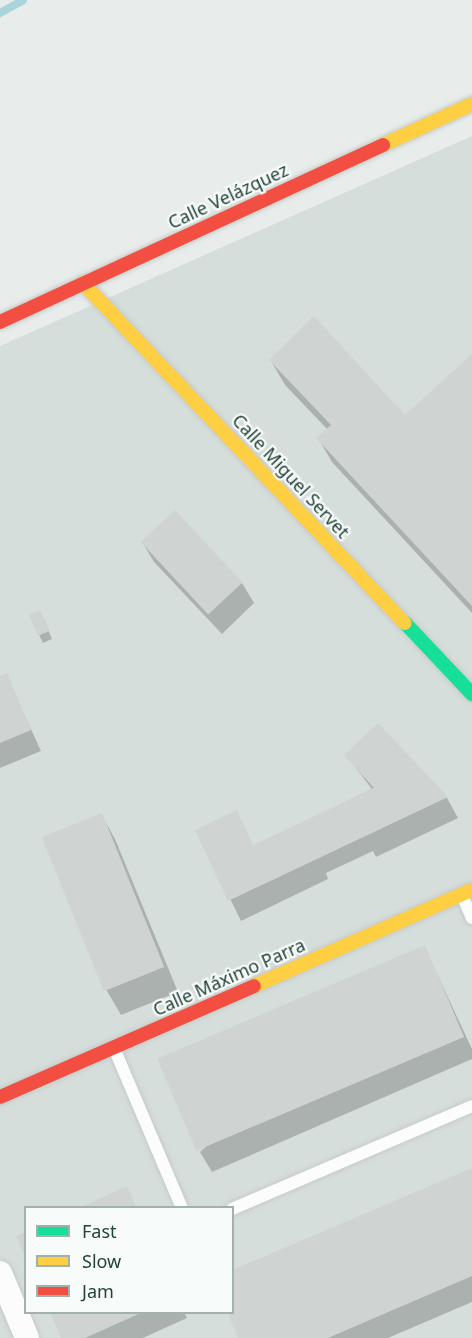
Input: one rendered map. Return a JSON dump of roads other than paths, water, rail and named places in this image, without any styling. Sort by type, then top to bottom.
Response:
[{"type":"street","name":"Calle Velázquez","points":[[0,322],[472,104]]},
{"type":"street","name":"Calle Miguel Servet","points":[[83,283],[472,694]]},
{"type":"street","name":"Calle Máximo Parra","points":[[0,1097],[467,893]]},
{"type":"street","points":[[0,1273],[27,1338]]},
{"type":"lane","points":[[467,893],[472,918]]},
{"type":"lane","points":[[114,1047],[181,1206]]},
{"type":"lane","points":[[234,1208],[472,1106]]},
{"type":"waterway","points":[[0,13],[23,0]]}]
